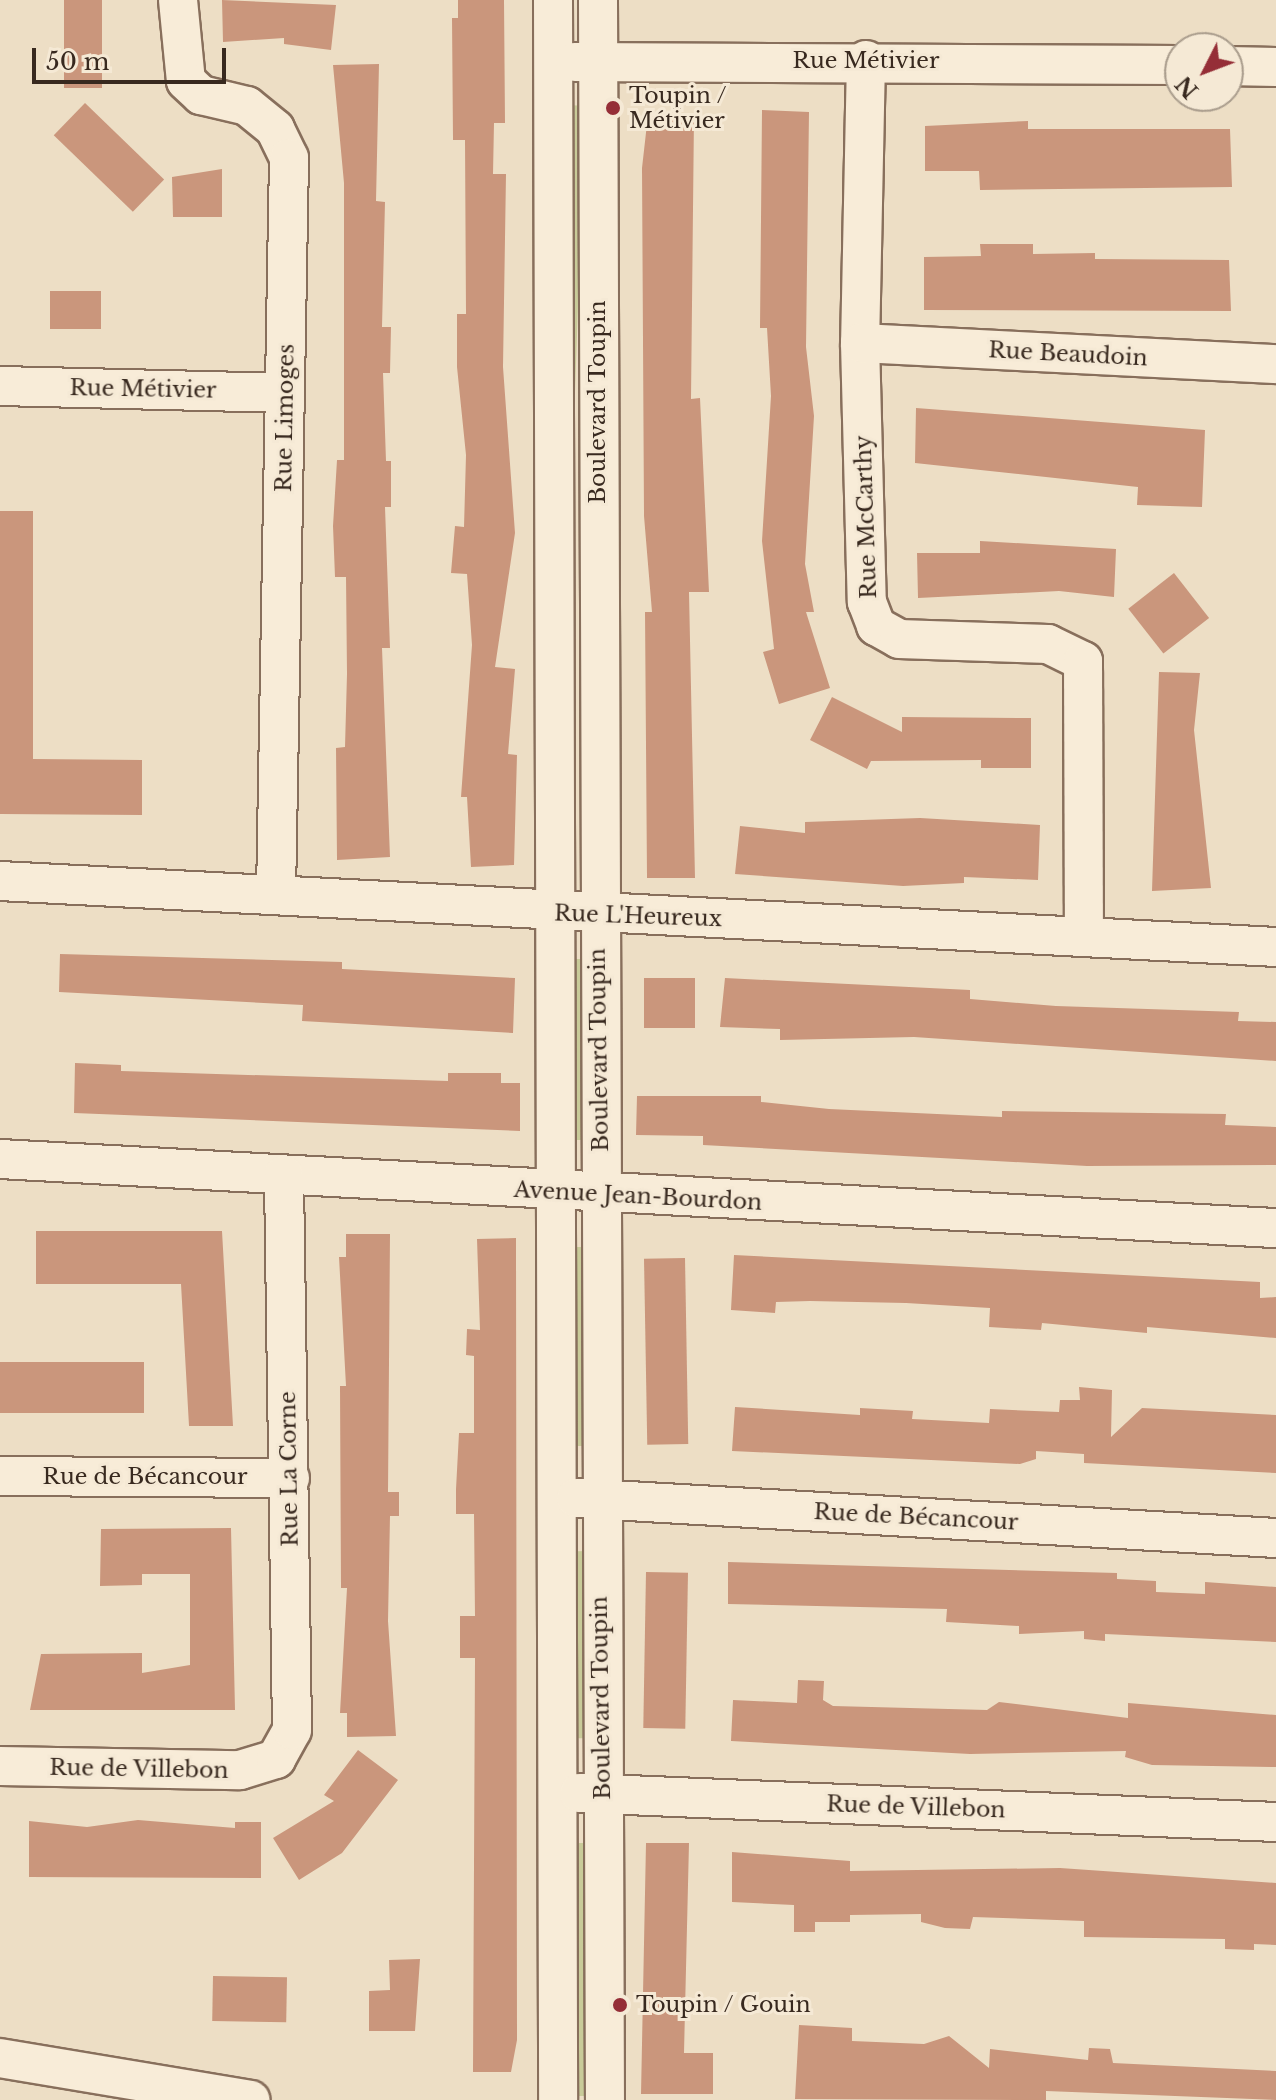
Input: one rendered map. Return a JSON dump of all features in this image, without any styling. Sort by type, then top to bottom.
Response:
[{"type":"street","name":"Rue Limoges","points":[[178,0],[186,81],[201,95],[247,106],[275,129],[289,158],[276,895]]},
{"type":"street","name":"Boulevard Toupin","points":[[553,0],[558,2100]]},
{"type":"street","name":"Boulevard Toupin","points":[[598,0],[599,1499],[605,2100]]},
{"type":"street","name":"Rue Métivier","points":[[552,62],[866,60],[1164,65]]},
{"type":"street","name":"Rue McCarthy","points":[[866,60],[860,343],[867,602],[876,626],[899,639],[1048,644],[1083,661],[1084,937]]},
{"type":"street","points":[[1244,66],[1276,67]]},
{"type":"street","name":"Rue Beaudoin","points":[[860,343],[1276,364]]},
{"type":"street","name":"Rue Métivier","points":[[0,386],[285,393]]},
{"type":"street","name":"Rue L'Heureux","points":[[0,881],[1276,947]]},
{"type":"street","name":"Avenue Jean-Bourdon","points":[[0,1159],[600,1195],[1276,1228]]},
{"type":"street","name":"Rue La Corne","points":[[276,1759],[292,1730],[284,1175]]},
{"type":"street","name":"Rue de Bécancour","points":[[0,1476],[290,1478]]},
{"type":"street","name":"Rue de Bécancour","points":[[555,1498],[1276,1538]]},
{"type":"street","name":"Rue de Villebon","points":[[0,1766],[240,1770],[276,1759]]},
{"type":"street","name":"Rue de Villebon","points":[[556,1793],[1276,1822]]},
{"type":"street","points":[[0,2058],[251,2100]]},
{"type":"green space","points":[[562,105],[585,106],[558,864],[536,864]]},
{"type":"green space","points":[[564,959],[588,959],[588,1140],[564,1140]]},
{"type":"green space","points":[[566,1247],[589,1247],[589,1446],[566,1446]]},
{"type":"green space","points":[[565,1551],[589,1551],[592,1738],[568,1738]]},
{"type":"green space","points":[[567,1843],[590,1843],[590,2096],[567,2096]]},
{"type":"building","points":[[64,0],[102,0],[102,88],[64,88]]},
{"type":"building","points":[[222,0],[336,5],[331,50],[284,44],[284,38],[223,42]]},
{"type":"building","points":[[458,0],[504,0],[505,123],[494,123],[493,174],[506,174],[503,367],[515,533],[495,667],[515,669],[508,754],[517,755],[514,865],[471,867],[467,797],[461,797],[472,645],[467,574],[451,573],[455,526],[464,527],[466,455],[457,367],[457,314],[466,314],[465,140],[453,140],[452,18],[458,18]]},
{"type":"building","points":[[379,64],[376,201],[385,202],[382,327],[391,327],[390,373],[383,373],[386,461],[391,461],[391,507],[385,507],[390,648],[382,648],[390,857],[337,860],[336,748],[345,747],[347,674],[346,577],[335,577],[333,526],[337,460],[344,460],[344,183],[333,65]]},
{"type":"building","points":[[85,103],[164,179],[133,212],[54,135]]},
{"type":"building","points":[[762,110],[809,112],[806,347],[814,416],[805,564],[814,612],[806,612],[830,688],[779,704],[763,652],[774,649],[762,541],[771,396],[767,328],[760,328]]},
{"type":"building","points":[[648,115],[694,115],[691,399],[700,398],[709,592],[689,592],[695,878],[647,878],[645,612],[652,612],[644,516],[642,168]]},
{"type":"building","points":[[1028,121],[1028,129],[1230,129],[1232,187],[980,190],[979,171],[925,171],[925,126]]},
{"type":"building","points":[[222,169],[222,217],[173,217],[172,177]]},
{"type":"building","points":[[980,244],[1033,244],[1033,254],[1095,253],[1095,259],[1229,260],[1231,311],[924,310],[924,257],[981,256]]},
{"type":"building","points":[[50,291],[101,291],[101,329],[50,329]]},
{"type":"building","points":[[916,408],[1205,430],[1202,507],[1137,505],[1138,487],[915,463]]},
{"type":"building","points":[[0,511],[33,511],[33,759],[142,760],[142,815],[0,814]]},
{"type":"building","points":[[980,541],[1116,549],[1114,597],[1059,591],[918,598],[917,553],[980,553]]},
{"type":"building","points":[[1174,573],[1209,618],[1163,654],[1128,609]]},
{"type":"building","points":[[1159,672],[1200,673],[1194,730],[1211,888],[1152,891]]},
{"type":"building","points":[[832,697],[902,732],[902,717],[1031,718],[1031,768],[981,768],[981,760],[871,761],[867,769],[810,740]]},
{"type":"building","points":[[920,818],[1040,825],[1038,880],[964,877],[964,883],[903,886],[735,874],[740,826],[805,833],[805,822]]},
{"type":"building","points":[[60,954],[342,962],[342,969],[515,978],[513,1033],[302,1021],[303,1005],[59,992]]},
{"type":"building","points":[[644,978],[695,978],[695,1028],[644,1028]]},
{"type":"building","points":[[725,978],[970,990],[970,999],[1056,1006],[1239,1012],[1238,1021],[1276,1022],[1276,1061],[914,1037],[780,1040],[780,1029],[720,1027]]},
{"type":"building","points":[[75,1063],[121,1065],[121,1071],[448,1081],[448,1073],[501,1073],[501,1083],[520,1083],[520,1131],[74,1113]]},
{"type":"building","points":[[637,1096],[761,1096],[761,1102],[829,1109],[1002,1117],[1002,1111],[1226,1114],[1225,1125],[1276,1127],[1276,1165],[1087,1166],[703,1145],[703,1136],[636,1135]]},
{"type":"building","points":[[36,1231],[222,1231],[233,1426],[189,1426],[181,1284],[36,1284]]},
{"type":"building","points":[[346,1234],[390,1234],[388,1492],[399,1492],[399,1516],[390,1516],[388,1621],[396,1736],[347,1737],[347,1713],[340,1713],[347,1588],[341,1588],[340,1386],[346,1386],[339,1257],[346,1257]]},
{"type":"building","points":[[516,1238],[517,2040],[511,2072],[473,2072],[475,1658],[460,1658],[460,1616],[475,1616],[474,1514],[456,1514],[456,1489],[459,1433],[474,1433],[474,1356],[466,1355],[467,1329],[480,1330],[477,1239]]},
{"type":"building","points":[[734,1255],[1260,1282],[1260,1298],[1276,1297],[1276,1338],[1147,1327],[1147,1333],[1042,1323],[1041,1330],[989,1327],[990,1308],[906,1303],[776,1302],[775,1313],[731,1310]]},
{"type":"building","points":[[685,1258],[688,1444],[647,1445],[644,1259]]},
{"type":"building","points":[[0,1362],[144,1362],[144,1413],[0,1413]]},
{"type":"building","points":[[1079,1387],[1112,1390],[1111,1437],[1142,1408],[1276,1415],[1276,1473],[1084,1463],[1084,1454],[1036,1451],[1036,1459],[1020,1464],[732,1451],[735,1407],[860,1415],[860,1408],[913,1411],[912,1419],[989,1423],[990,1409],[1059,1412],[1060,1400],[1080,1400]]},
{"type":"building","points":[[231,1528],[235,1710],[30,1710],[41,1654],[142,1653],[142,1673],[190,1665],[190,1574],[142,1574],[142,1585],[100,1586],[101,1529]]},
{"type":"building","points":[[728,1562],[1117,1573],[1117,1579],[1156,1581],[1156,1592],[1205,1594],[1205,1582],[1276,1587],[1276,1642],[1105,1634],[1105,1641],[1084,1639],[1084,1631],[1019,1634],[1019,1626],[946,1622],[947,1609],[728,1604]]},
{"type":"building","points":[[646,1572],[688,1573],[685,1729],[643,1728]]},
{"type":"building","points":[[798,1680],[824,1681],[823,1700],[833,1706],[987,1710],[999,1702],[1128,1718],[1128,1703],[1276,1715],[1276,1767],[1152,1765],[1125,1757],[1126,1751],[970,1754],[731,1741],[733,1700],[797,1703]]},
{"type":"building","points":[[358,1750],[398,1780],[342,1853],[299,1880],[273,1838],[334,1801],[324,1795]]},
{"type":"building","points":[[138,1820],[235,1828],[235,1822],[261,1822],[261,1878],[29,1877],[29,1821],[87,1827]]},
{"type":"building","points":[[646,1843],[689,1843],[684,2053],[713,2053],[713,2094],[641,2094]]},
{"type":"building","points":[[732,1852],[850,1861],[850,1871],[1060,1868],[1276,1883],[1276,1945],[1254,1944],[1254,1950],[1225,1949],[1225,1939],[1084,1937],[1084,1921],[973,1917],[970,1929],[945,1928],[921,1922],[921,1914],[850,1915],[850,1922],[815,1922],[815,1932],[794,1932],[794,1905],[732,1902]]},
{"type":"building","points":[[420,1959],[415,2031],[369,2031],[369,1991],[390,1990],[389,1960]]},
{"type":"building","points":[[213,1976],[287,1977],[286,2022],[212,2021]]},
{"type":"building","points":[[799,2025],[852,2028],[852,2041],[924,2044],[949,2036],[989,2068],[990,2049],[1088,2060],[1089,2048],[1110,2049],[1113,2063],[1276,2071],[1276,2100],[1046,2091],[1046,2100],[795,2099]]},
{"type":"place","name":"Toupin / Métivier","points":[[613,108]]},
{"type":"place","name":"Toupin / Gouin","points":[[620,2005]]}]
